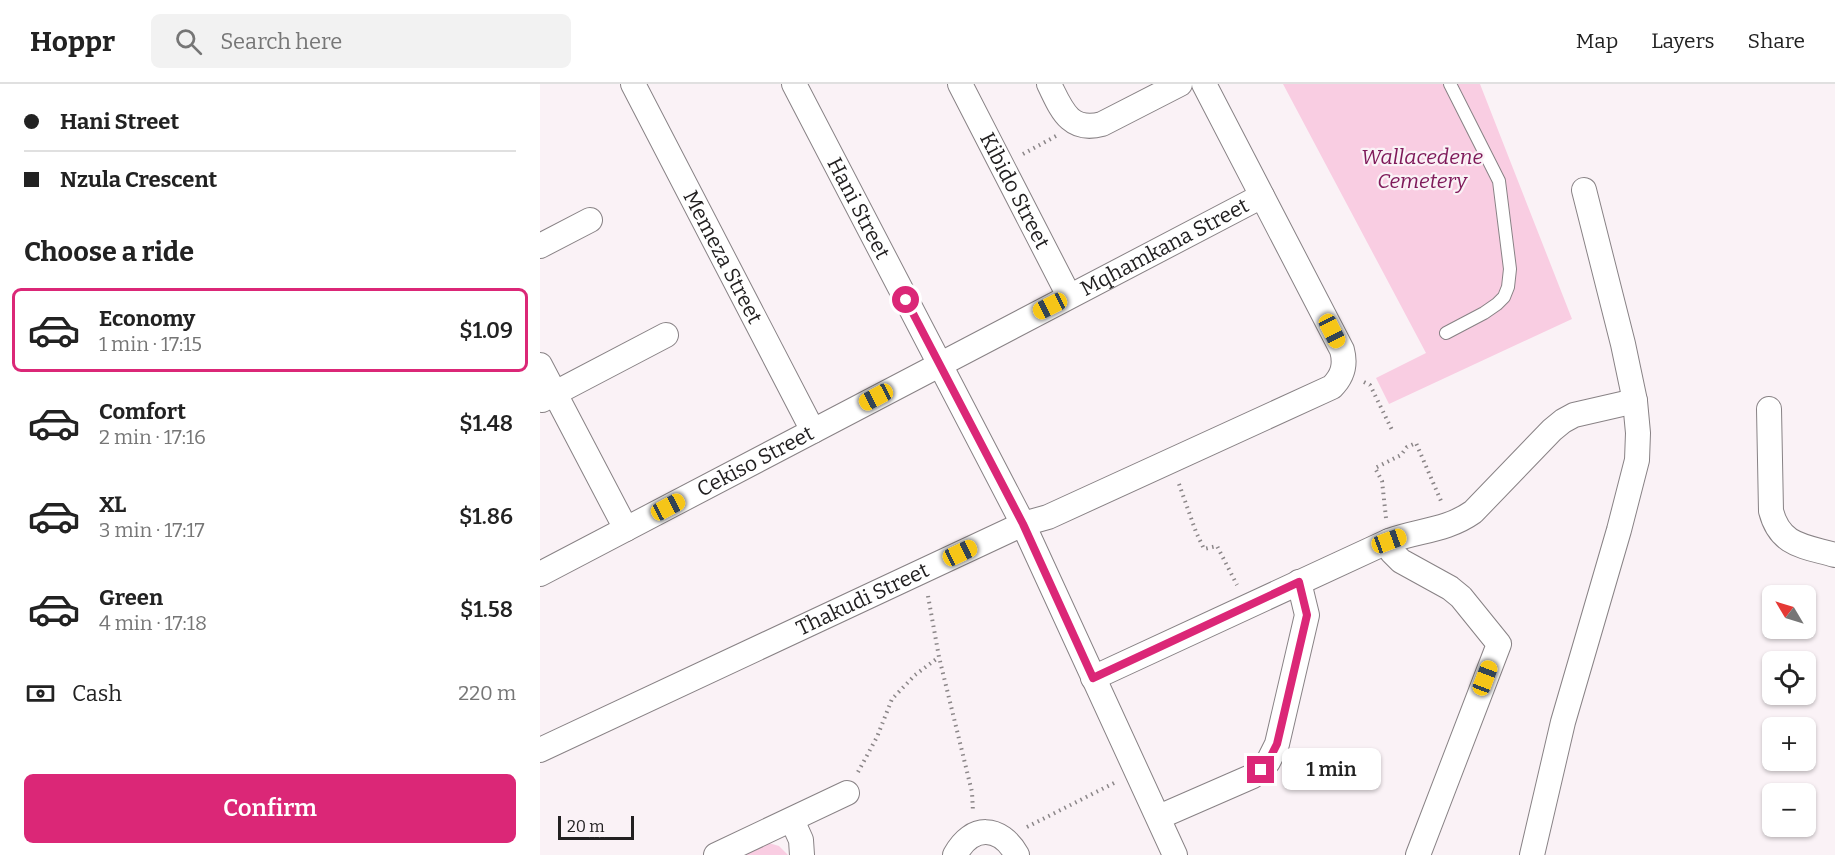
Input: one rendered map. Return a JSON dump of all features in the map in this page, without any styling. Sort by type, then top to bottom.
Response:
[{"type":"street","name":"Memeza Street","points":[[633,84],[813,431]]},
{"type":"street","name":"Kibido Street","points":[[960,84],[1069,296]]},
{"type":"street","points":[[1048,84],[1066,115],[1078,124],[1094,126],[1180,84]]},
{"type":"street","points":[[1204,84],[1342,350],[1343,372]]},
{"type":"street","name":"Hani Street","points":[[798,85],[1023,524],[1175,855]]},
{"type":"street","points":[[1532,855],[1563,722],[1637,460],[1638,433],[1635,401],[1584,190]]},
{"type":"street","name":"Mqhamkana Street","points":[[940,364],[1262,196]]},
{"type":"street","points":[[540,246],[590,220]]},
{"type":"street","points":[[547,397],[666,335]]},
{"type":"street","name":"Cekiso Street","points":[[540,574],[940,364]]},
{"type":"street","points":[[540,365],[547,397],[626,529]]},
{"type":"street","name":"Thakudi Street","points":[[540,750],[1023,524],[1048,517],[1332,387],[1343,372]]},
{"type":"street","points":[[1093,678],[1389,541],[1462,520],[1473,512],[1563,421],[1574,415],[1635,401]]},
{"type":"street","points":[[1769,409],[1771,511],[1774,522],[1780,532],[1792,542],[1835,555]]},
{"type":"street","points":[[1389,541],[1396,557],[1450,588],[1461,597],[1499,644],[1418,855]]},
{"type":"street","points":[[1159,818],[1253,776],[1268,762],[1277,744],[1307,615],[1299,582]]},
{"type":"street","points":[[716,855],[847,793]]},
{"type":"street","points":[[792,820],[801,840],[802,855]]},
{"type":"street","points":[[955,855],[966,838],[975,833],[984,832],[1000,836],[1012,847],[1018,843]]},
{"type":"lane","points":[[1446,333],[1484,313],[1504,297],[1508,287],[1510,269],[1499,181],[1450,84]]},
{"type":"path","points":[[1002,166],[1078,124]]},
{"type":"path","points":[[1343,372],[1370,385],[1393,432]]},
{"type":"path","points":[[1389,541],[1382,481],[1375,468],[1401,455],[1407,447],[1416,443],[1441,501]]},
{"type":"path","points":[[1171,461],[1204,549],[1217,546],[1247,607]]},
{"type":"path","points":[[918,573],[927,591],[939,657],[972,792],[975,833]]},
{"type":"path","points":[[847,793],[877,737],[892,699],[915,675],[939,657]]},
{"type":"path","points":[[1018,843],[1123,779]]},
{"type":"green space","name":"Wallacedene Cemetery","points":[[1283,84],[1480,84],[1572,319],[1389,404],[1376,378],[1426,353]]},
{"type":"green space","points":[[765,842],[779,846],[788,855],[734,855]]},
{"type":"route","points":[[906,300],[1023,524],[1093,678],[1299,582],[1307,615],[1277,744],[1261,770]]}]
